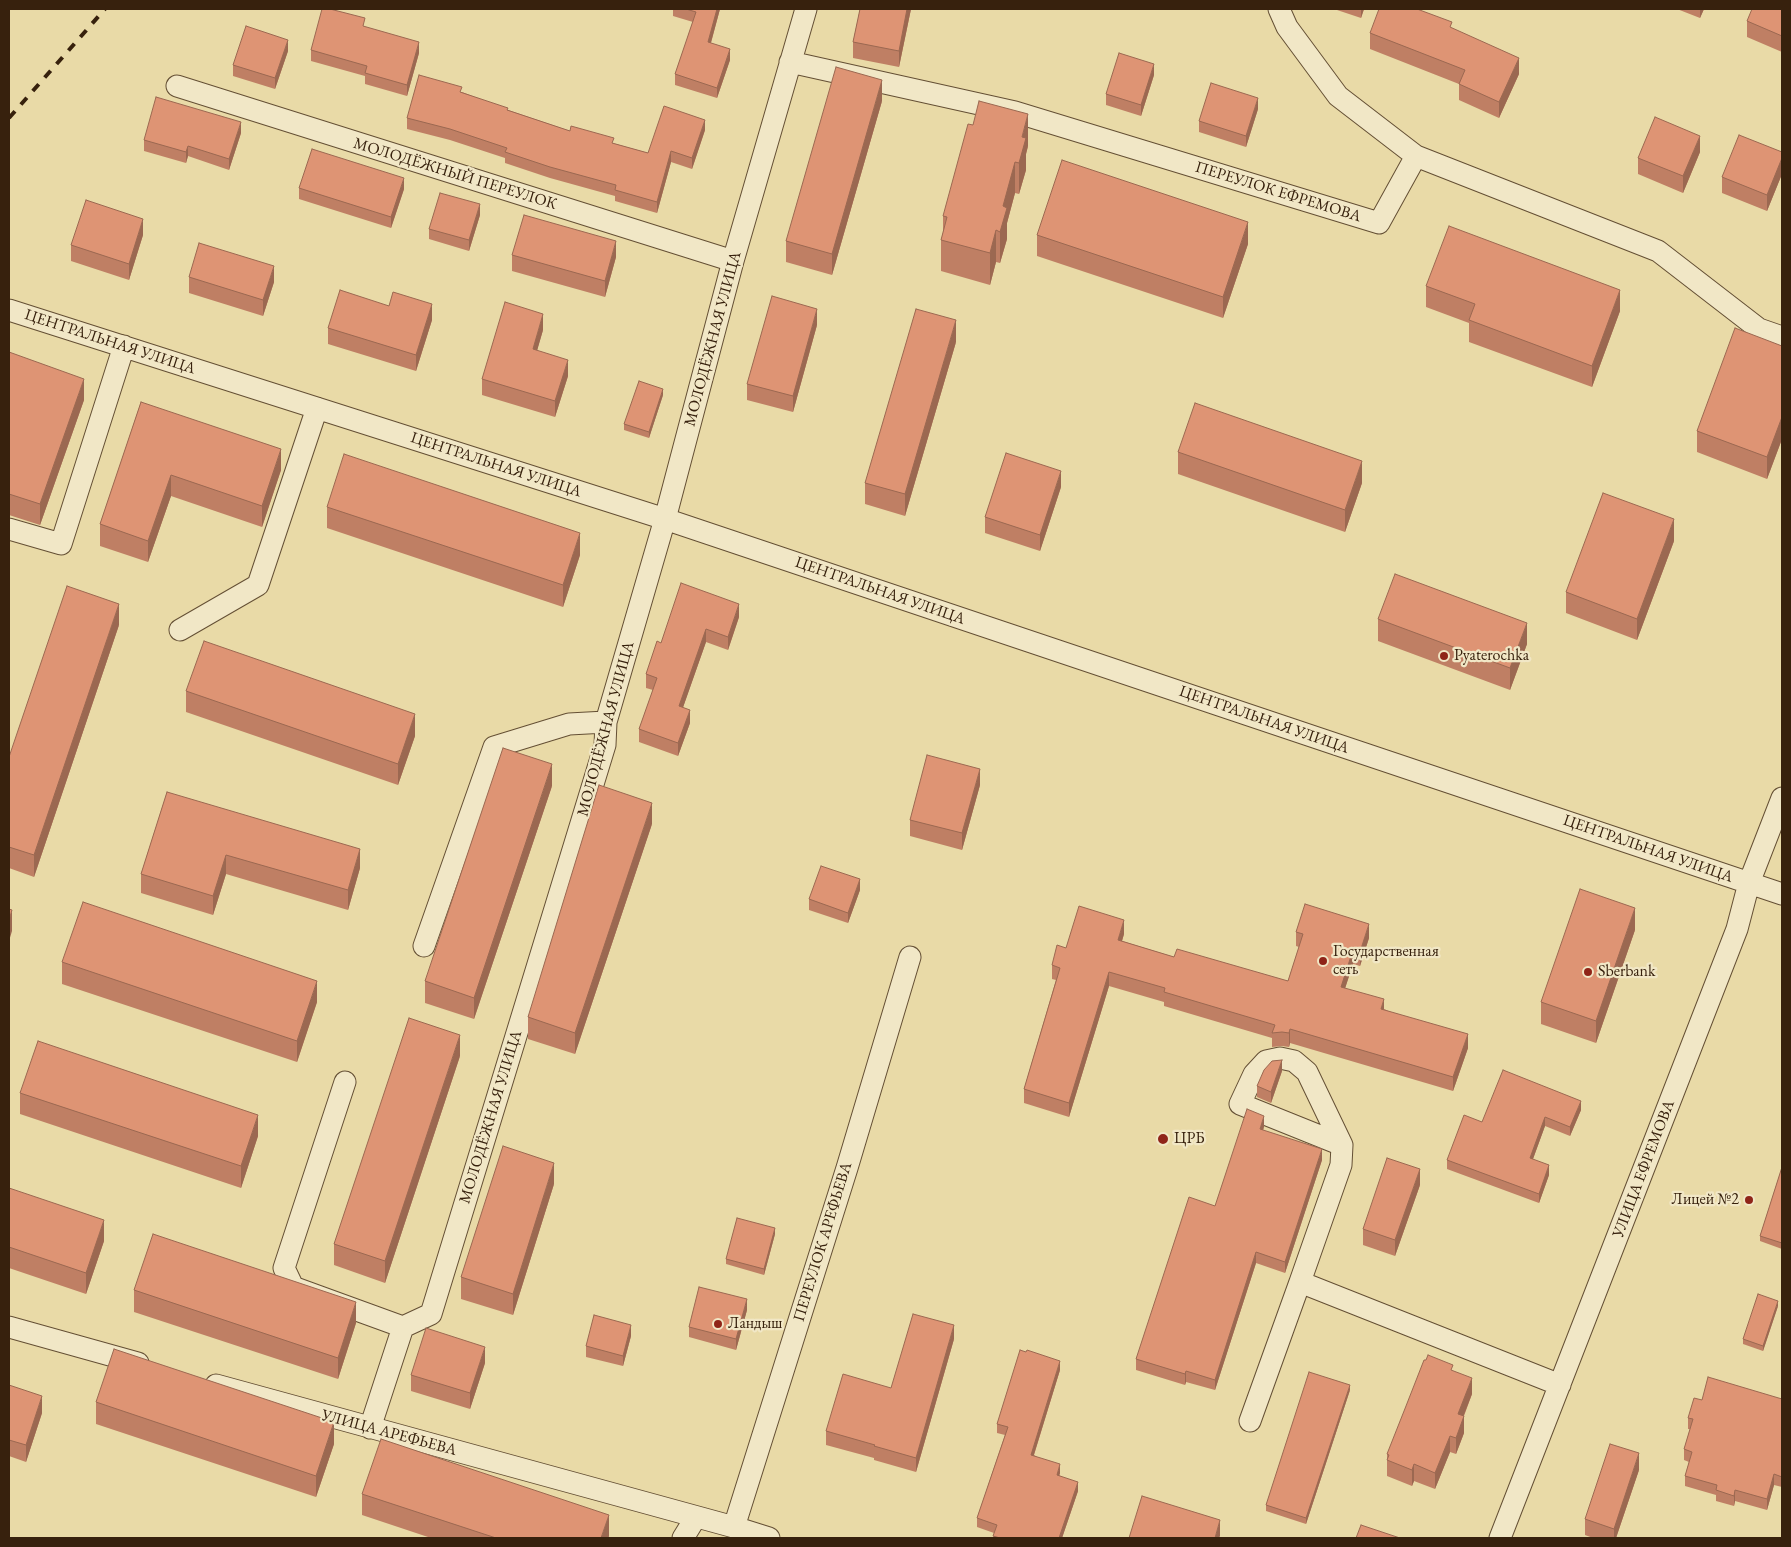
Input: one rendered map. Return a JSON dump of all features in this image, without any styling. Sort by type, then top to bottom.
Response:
[{"type":"street","name":"МОЛОДЁЖНАЯ УЛИЦА","points":[[403,1327],[431,1314],[605,745],[606,722],[665,519],[733,261],[806,9]]},
{"type":"street","points":[[1279,9],[1287,27],[1338,96],[1416,156],[1658,251],[1759,329],[1782,337]]},
{"type":"street","name":"ПЕРЕУЛОК ЕФРЕМОВА","points":[[790,62],[1015,112],[1379,223],[1416,156]]},
{"type":"street","name":"МОЛОДЁЖНЫЙ ПЕРЕУЛОК","points":[[177,86],[733,261]]},
{"type":"street","name":"ЦЕНТРАЛЬНАЯ УЛИЦА","points":[[9,310],[665,519],[1782,894]]},
{"type":"street","points":[[9,529],[61,544],[124,346]]},
{"type":"street","points":[[180,630],[258,585],[317,408]]},
{"type":"street","points":[[424,946],[494,747],[569,724],[606,722]]},
{"type":"street","name":"УЛИЦА ЕФРЕМОВА","points":[[1500,1538],[1737,929],[1749,883],[1782,798]]},
{"type":"street","name":"ПЕРЕУЛОК АРЕФЬЕВА","points":[[734,1527],[847,1168],[910,957]]},
{"type":"street","points":[[1250,1421],[1342,1165],[1342,1145],[1307,1072],[1294,1061],[1280,1058],[1266,1061],[1254,1074],[1240,1104],[1342,1145]]},
{"type":"street","points":[[345,1082],[284,1268],[293,1287],[403,1327],[370,1428]]},
{"type":"street","points":[[1300,1282],[1560,1385]]},
{"type":"street","points":[[9,1327],[161,1369]]},
{"type":"street","name":"УЛИЦА АРЕФЬЕВА","points":[[199,1380],[769,1538]]},
{"type":"street","points":[[683,1538],[696,1517]]},
{"type":"building","points":[[322,9],[330,9],[365,18],[363,26],[419,42],[407,85],[365,73],[367,66],[311,50]]},
{"type":"building","points":[[686,9],[717,9],[708,42],[730,49],[717,88],[675,74],[696,12]]},
{"type":"building","points":[[860,9],[907,9],[899,51],[853,42]]},
{"type":"building","points":[[1379,9],[1417,9],[1452,22],[1450,27],[1519,58],[1499,102],[1459,84],[1465,70],[1370,33]]},
{"type":"building","points":[[1752,9],[1782,9],[1782,36],[1747,21]]},
{"type":"building","points":[[246,26],[288,40],[275,78],[233,65]]},
{"type":"building","points":[[1119,53],[1154,64],[1141,105],[1106,94]]},
{"type":"building","points":[[836,67],[882,80],[832,254],[786,241]]},
{"type":"building","points":[[419,75],[462,87],[460,92],[508,108],[507,110],[570,131],[571,126],[614,138],[612,143],[648,153],[664,106],[705,120],[692,158],[671,151],[657,202],[615,190],[616,185],[550,167],[505,152],[507,148],[450,129],[407,118]]},
{"type":"building","points":[[1211,83],[1258,98],[1246,136],[1199,121]]},
{"type":"building","points":[[156,97],[241,122],[229,159],[188,146],[186,152],[144,140]]},
{"type":"building","points":[[979,101],[1028,114],[1022,137],[1026,138],[1019,163],[1015,162],[1003,206],[1007,208],[1000,232],[996,230],[990,253],[941,240],[947,217],[943,216],[968,124],[973,125]]},
{"type":"building","points":[[1655,117],[1700,136],[1683,176],[1638,158]]},
{"type":"building","points":[[1739,135],[1782,152],[1782,158],[1767,195],[1722,177]]},
{"type":"building","points":[[312,149],[404,178],[391,217],[299,188]]},
{"type":"building","points":[[1062,160],[1248,222],[1223,297],[1037,235]]},
{"type":"building","points":[[440,193],[480,204],[469,240],[429,229]]},
{"type":"building","points":[[86,200],[143,219],[129,264],[71,245]]},
{"type":"building","points":[[524,215],[616,241],[605,281],[512,255]]},
{"type":"building","points":[[1449,226],[1620,290],[1592,366],[1469,320],[1475,304],[1426,286]]},
{"type":"building","points":[[199,243],[274,266],[263,300],[189,277]]},
{"type":"building","points":[[340,290],[389,306],[393,292],[432,304],[416,355],[328,328]]},
{"type":"building","points":[[772,296],[817,309],[793,396],[747,384]]},
{"type":"building","points":[[505,302],[543,314],[533,349],[568,360],[555,401],[482,379]]},
{"type":"building","points":[[916,309],[956,320],[905,494],[865,483]]},
{"type":"building","points":[[1735,328],[1782,346],[1782,417],[1767,457],[1697,431]]},
{"type":"building","points":[[9,352],[84,379],[40,504],[9,494]]},
{"type":"building","points":[[639,381],[663,389],[649,432],[624,424]]},
{"type":"building","points":[[141,402],[281,449],[262,506],[171,475],[148,541],[100,524]]},
{"type":"building","points":[[1195,403],[1362,461],[1345,510],[1178,452]]},
{"type":"building","points":[[1006,453],[1061,471],[1040,535],[985,517]]},
{"type":"building","points":[[344,454],[580,533],[563,585],[327,507]]},
{"type":"building","points":[[1603,493],[1674,519],[1637,619],[1566,592]]},
{"type":"building","points":[[1395,574],[1527,623],[1510,668],[1378,619]]},
{"type":"building","points":[[681,583],[739,604],[728,637],[706,629],[679,706],[690,710],[678,743],[639,729],[657,678],[646,674],[657,641],[661,643]]},
{"type":"building","points":[[67,586],[119,604],[34,855],[9,847],[9,757]]},
{"type":"building","points":[[204,641],[415,714],[398,764],[186,691]]},
{"type":"building","points":[[503,748],[552,764],[474,998],[425,981]]},
{"type":"building","points":[[927,755],[980,769],[962,833],[910,820]]},
{"type":"building","points":[[599,785],[652,803],[575,1033],[528,1017]]},
{"type":"building","points":[[167,792],[360,849],[348,890],[226,855],[213,896],[141,874]]},
{"type":"building","points":[[821,866],[860,879],[848,913],[809,899]]},
{"type":"building","points":[[1580,889],[1635,908],[1596,1021],[1541,1002]]},
{"type":"building","points":[[83,902],[317,981],[297,1041],[62,962]]},
{"type":"building","points":[[1305,904],[1369,924],[1360,952],[1353,950],[1341,987],[1384,999],[1381,1009],[1468,1034],[1453,1077],[1290,1029],[1289,1033],[1272,1033],[1275,1025],[1164,992],[1165,988],[1109,972],[1069,1103],[1024,1089],[1060,968],[1052,965],[1057,945],[1066,948],[1079,906],[1124,920],[1118,940],[1174,957],[1177,949],[1288,981],[1303,934],[1296,932]]},
{"type":"building","points":[[9,909],[12,910],[9,920]]},
{"type":"building","points":[[409,1018],[460,1035],[385,1261],[334,1244]]},
{"type":"building","points":[[38,1041],[258,1115],[241,1166],[20,1093]]},
{"type":"building","points":[[1282,1060],[1271,1092],[1257,1086],[1264,1070],[1272,1061]]},
{"type":"building","points":[[1503,1070],[1581,1101],[1570,1127],[1545,1117],[1530,1158],[1549,1165],[1539,1194],[1447,1160],[1464,1115],[1482,1122]]},
{"type":"building","points":[[1247,1109],[1264,1116],[1260,1129],[1322,1149],[1285,1262],[1256,1252],[1215,1380],[1186,1371],[1185,1374],[1136,1359],[1189,1197],[1215,1206]]},
{"type":"building","points":[[503,1146],[554,1163],[513,1294],[461,1277]]},
{"type":"building","points":[[1387,1158],[1420,1169],[1395,1240],[1363,1229]]},
{"type":"building","points":[[1782,1167],[1782,1243],[1760,1236]]},
{"type":"building","points":[[9,1188],[104,1220],[86,1273],[9,1247]]},
{"type":"building","points":[[737,1218],[775,1228],[764,1269],[726,1259]]},
{"type":"building","points":[[153,1234],[356,1302],[338,1358],[134,1290]]},
{"type":"building","name":"Ландыш","points":[[699,1287],[747,1299],[736,1339],[689,1327]]},
{"type":"building","points":[[1758,1294],[1778,1301],[1763,1346],[1743,1339]]},
{"type":"building","points":[[913,1314],[954,1325],[916,1458],[826,1431],[843,1374],[891,1388]]},
{"type":"building","points":[[594,1315],[631,1325],[623,1356],[586,1346]]},
{"type":"building","points":[[426,1328],[485,1347],[470,1393],[411,1375]]},
{"type":"building","points":[[114,1349],[334,1422],[316,1476],[96,1402]]},
{"type":"building","points":[[1020,1350],[1026,1352],[1027,1350],[1060,1361],[1031,1455],[1060,1464],[1057,1475],[1078,1482],[1059,1538],[1000,1538],[993,1536],[997,1525],[977,1518],[1008,1427],[997,1424]]},
{"type":"building","points":[[1428,1355],[1453,1365],[1451,1370],[1472,1378],[1458,1414],[1464,1416],[1456,1438],[1450,1436],[1435,1473],[1414,1464],[1412,1470],[1387,1460],[1389,1455],[1387,1454],[1424,1360],[1426,1360]]},
{"type":"building","points":[[1309,1372],[1350,1385],[1306,1518],[1266,1505]]},
{"type":"building","points":[[1708,1377],[1782,1399],[1782,1477],[1774,1474],[1767,1499],[1735,1490],[1734,1496],[1716,1490],[1717,1485],[1685,1476],[1692,1452],[1684,1449],[1693,1419],[1688,1418],[1694,1398],[1702,1400]]},
{"type":"building","points":[[9,1385],[42,1396],[26,1445],[9,1440]]},
{"type":"building","points":[[381,1439],[609,1515],[601,1538],[496,1538],[362,1494]]},
{"type":"building","points":[[1610,1444],[1639,1453],[1614,1529],[1585,1519]]},
{"type":"building","points":[[1142,1496],[1220,1520],[1215,1538],[1129,1538]]},
{"type":"building","points":[[1361,1525],[1400,1538],[1356,1538]]},
{"type":"railway","points":[[9,118],[105,9]]},
{"type":"place","name":"Pyaterochka","points":[[1444,656]]},
{"type":"place","name":"Государственная сеть","points":[[1323,961]]},
{"type":"place","name":"Sberbank","points":[[1588,972]]},
{"type":"place","name":"ЦРБ","points":[[1163,1139]]},
{"type":"place","name":"Лицей №2","points":[[1749,1200]]},
{"type":"place","name":"Ландыш","points":[[718,1324]]}]
